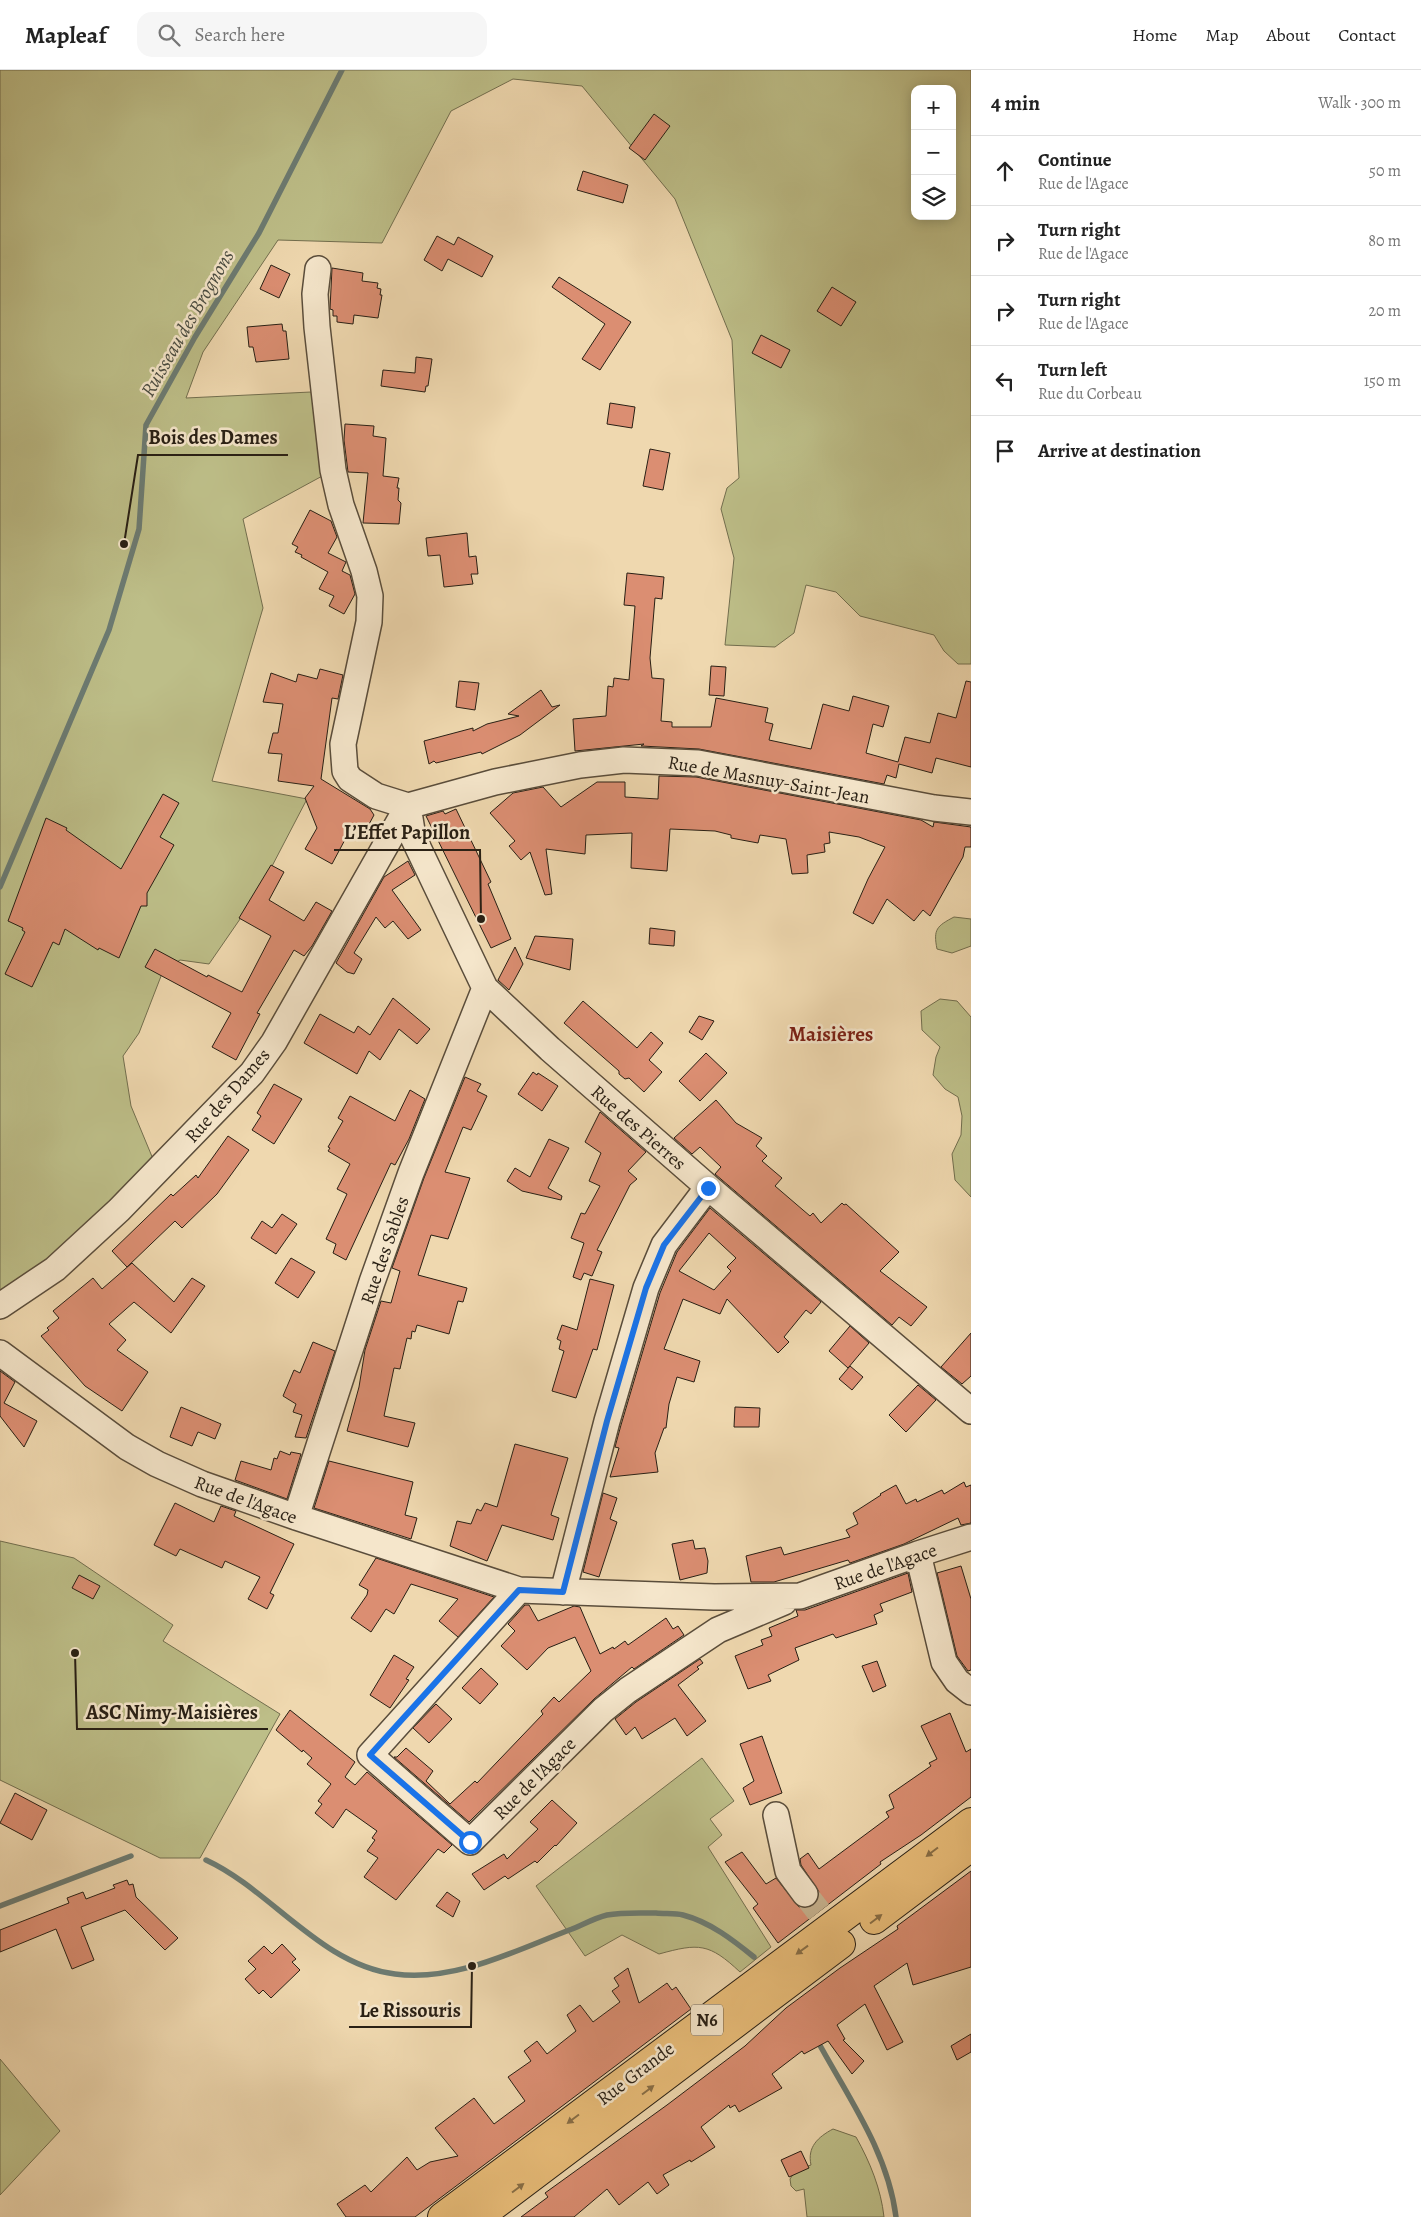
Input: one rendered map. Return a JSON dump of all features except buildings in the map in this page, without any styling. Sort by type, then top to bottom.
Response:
[{"type":"main road","name":"Rue Grande","points":[[442,2217],[818,1912],[971,1822]]},
{"type":"main road","name":"Rue Grande","points":[[479,2217],[971,1847]]},
{"type":"street","points":[[318,269],[315,294],[317,327],[333,470],[341,505],[364,571],[370,596],[369,622],[343,744],[345,771],[350,779],[376,796],[408,806]]},
{"type":"street","name":"Rue de Masnuy-Saint-Jean","points":[[408,806],[496,782],[580,765],[624,760],[663,760],[698,763],[934,808],[971,812]]},
{"type":"street","name":"Rue des Pierres","points":[[408,806],[413,837],[484,988],[550,1049],[708,1188],[971,1411]]},
{"type":"street","name":"Rue des Dames","points":[[0,1306],[56,1269],[112,1216],[252,1073],[274,1042],[408,806]]},
{"type":"street","name":"Rue des Sables","points":[[296,1517],[372,1282],[411,1173],[484,988]]},
{"type":"street","points":[[563,1592],[607,1421],[646,1288],[664,1245],[708,1188]]},
{"type":"street","name":"Rue de l'Agace","points":[[0,1353],[119,1442],[157,1464],[202,1484],[296,1517],[519,1590],[714,1597],[800,1596]]},
{"type":"street","name":"Rue de l'Agace","points":[[519,1590],[370,1755],[470,1842],[603,1710],[628,1690],[718,1630],[756,1612],[971,1537]]},
{"type":"street","points":[[918,1554],[944,1662],[957,1682],[971,1692]]},
{"type":"street","points":[[776,1815],[788,1871],[818,1912]]},
{"type":"green space","points":[[0,70],[971,70],[971,664],[958,664],[944,651],[934,635],[860,616],[836,592],[806,585],[794,633],[775,647],[725,645],[734,558],[721,509],[727,488],[739,478],[732,340],[675,199],[582,86],[513,79],[451,111],[382,243],[278,240],[203,352],[186,398],[311,392],[326,474],[243,519],[263,608],[212,781],[307,799],[258,893],[209,964],[180,960],[163,971],[139,1033],[123,1056],[131,1106],[158,1171],[0,1306]]},
{"type":"green space","points":[[954,917],[971,919],[971,946],[952,953],[937,949],[936,932],[940,926]]},
{"type":"green space","points":[[940,999],[957,1001],[971,1017],[971,1197],[955,1180],[952,1154],[961,1135],[962,1116],[958,1097],[945,1089],[933,1075],[940,1047],[922,1030],[921,1011]]},
{"type":"green space","points":[[0,1541],[74,1558],[173,1625],[163,1641],[280,1714],[200,1858],[160,1858],[0,1780]]},
{"type":"green space","points":[[702,1758],[734,1801],[710,1819],[722,1835],[708,1847],[771,1947],[740,1972],[720,1955],[703,1948],[684,1948],[659,1954],[622,1935],[585,1956],[536,1886]]},
{"type":"green space","points":[[0,2059],[60,2131],[0,2195]]},
{"type":"green space","points":[[833,2129],[856,2137],[874,2176],[884,2217],[807,2217],[804,2189],[796,2191],[791,2186],[790,2179],[796,2170],[811,2165],[811,2153],[815,2143]]},
{"type":"waterway","name":"Ruisseau des Brognons","points":[[0,887],[109,630],[139,529],[146,425],[195,337],[259,233],[342,70]]},
{"type":"waterway","points":[[0,1906],[131,1856]]},
{"type":"waterway","points":[[206,1860],[230,1873],[253,1889],[297,1925],[343,1957],[368,1968],[395,1974],[418,1975],[463,1969],[507,1955],[598,1918],[625,1913],[677,1914],[693,1918],[721,1932],[754,1957]]},
{"type":"waterway","points":[[817,2040],[876,2147],[892,2193],[896,2217]]},
{"type":"tunnel","points":[[805,1894],[819,1912]]},
{"type":"place","name":"Bois des Dames","points":[[124,544]]},
{"type":"place","name":"L’Effet Papillon","points":[[481,919]]},
{"type":"place","name":"ASC Nimy-Maisières","points":[[75,1653]]},
{"type":"place","name":"Le Rissouris","points":[[472,1966]]},
{"type":"district","name":"Maisières","points":[[831,1034]]},
{"type":"route","points":[[470,1842],[370,1755],[519,1590],[563,1592],[607,1421],[646,1288],[664,1245],[708,1188]]}]
